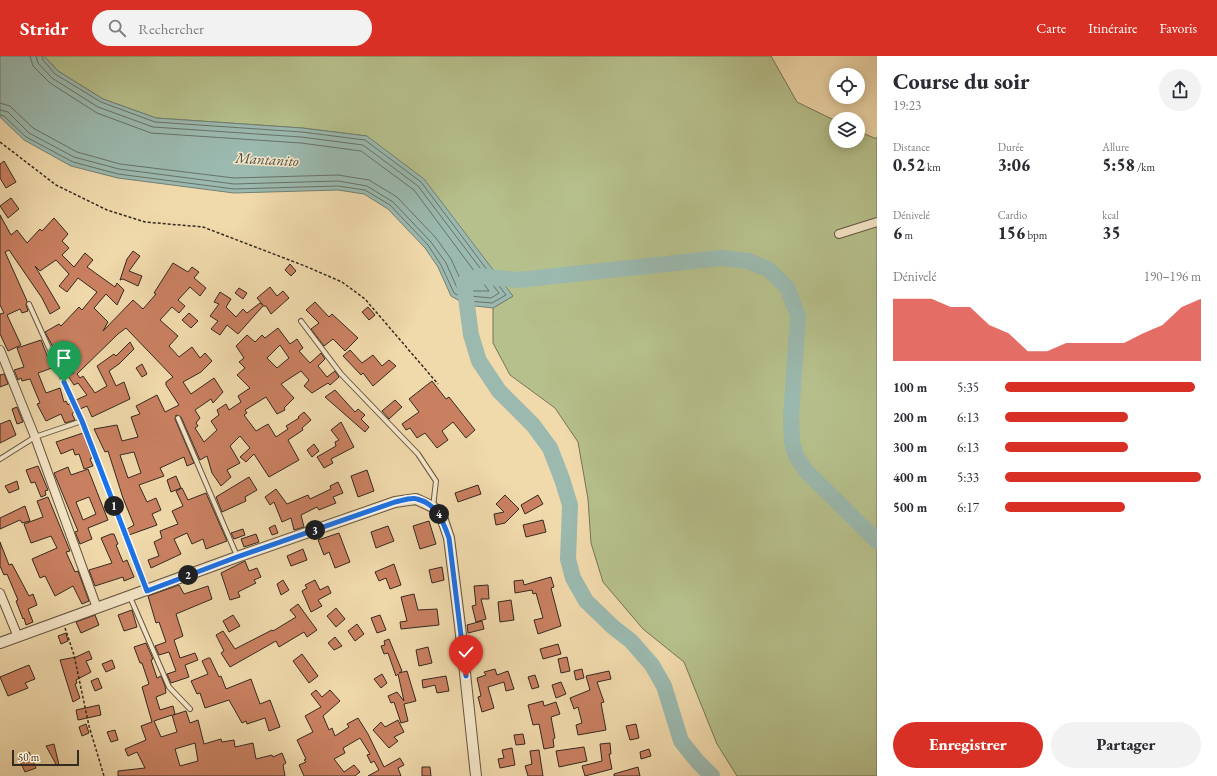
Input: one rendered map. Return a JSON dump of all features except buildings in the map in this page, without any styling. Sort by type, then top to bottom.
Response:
[{"type":"street","points":[[839,234],[877,222]]},
{"type":"street","points":[[0,350],[35,437],[97,608]]},
{"type":"street","points":[[0,643],[147,591],[237,557],[395,502],[416,498],[433,507],[443,520],[450,544],[476,776]]},
{"type":"street","points":[[0,593],[18,637]]},
{"type":"lane","points":[[29,304],[82,421],[147,591]]},
{"type":"lane","points":[[302,321],[341,374],[418,454],[436,481],[433,507]]},
{"type":"lane","points":[[178,418],[237,557]]},
{"type":"lane","points":[[0,459],[35,437],[82,421]]},
{"type":"lane","points":[[130,597],[169,687],[190,709]]},
{"type":"path","points":[[0,142],[56,185],[107,210],[145,222],[203,228],[305,266],[342,282],[365,299],[438,384]]},
{"type":"path","points":[[63,621],[74,655],[89,726],[104,776]]},
{"type":"green space","points":[[44,56],[771,56],[797,102],[829,118],[829,148],[865,148],[865,134],[877,138],[877,776],[737,776],[717,744],[684,662],[643,629],[603,582],[591,543],[588,499],[578,442],[555,408],[510,375],[493,343],[493,308],[513,296],[367,136],[302,128],[156,118],[103,99],[58,71]]},
{"type":"water","name":"Mantanito","points":[[0,56],[44,56],[58,71],[103,99],[156,118],[302,128],[367,136],[424,179],[513,296],[493,308],[467,305],[451,296],[438,267],[425,248],[388,209],[364,194],[338,190],[234,193],[118,178],[71,166],[24,140],[0,117]]},
{"type":"waterway","points":[[479,276],[518,280],[721,258],[748,261],[768,269],[787,287],[798,316],[791,417],[792,442],[796,456],[806,471],[877,541]]},
{"type":"waterway","points":[[464,283],[471,335],[479,361],[499,391],[533,425],[550,448],[562,479],[570,505],[568,559],[573,578],[586,601],[613,627],[631,641],[652,665],[664,686],[681,741],[697,761],[712,776]]},
{"type":"route","points":[[64,382],[82,421],[147,591],[237,557],[395,502],[416,498],[433,507],[443,520],[449,538],[466,676]]}]
